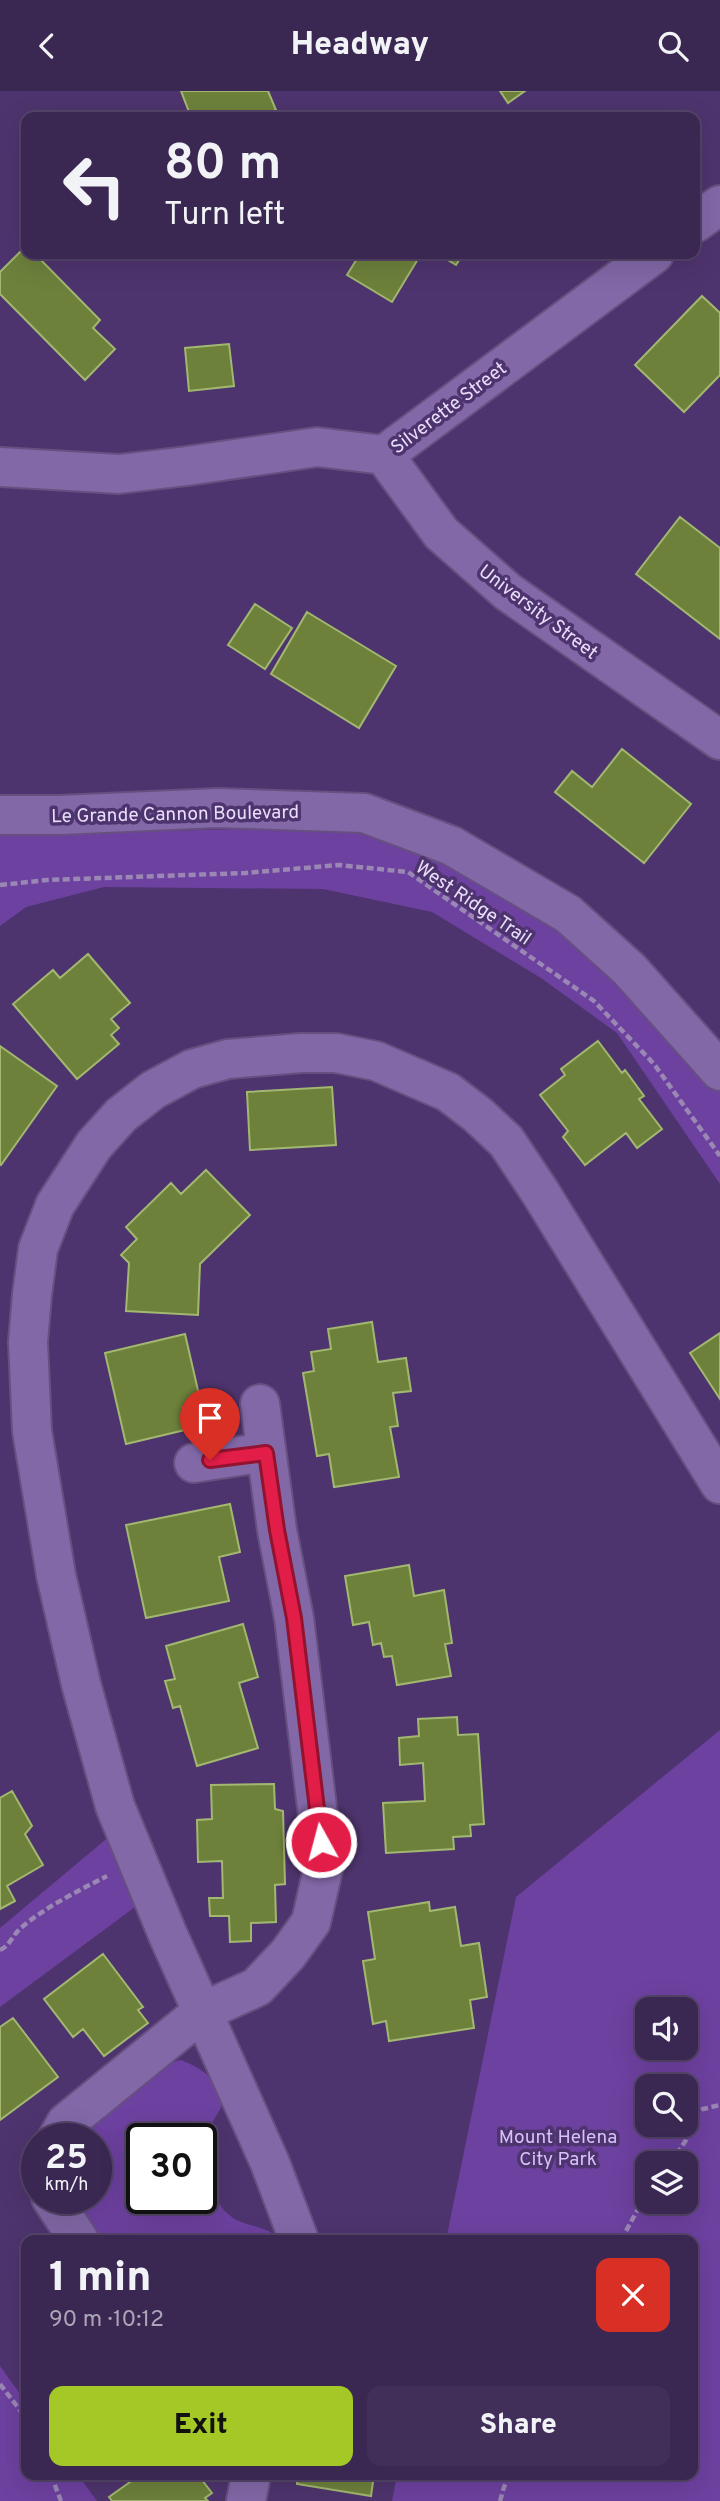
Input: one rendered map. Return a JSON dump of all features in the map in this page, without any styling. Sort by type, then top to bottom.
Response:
[{"type":"street","points":[[700,219],[720,205]]},
{"type":"street","name":"Silverette Street","points":[[0,467],[119,474],[317,447],[384,455],[647,259]]},
{"type":"street","name":"University Street","points":[[384,455],[441,533],[508,592],[720,740]]},
{"type":"street","name":"Le Grande Cannon Boulevard","points":[[0,815],[218,808],[364,813],[452,846],[568,914],[629,969],[720,1071]]},
{"type":"street","points":[[297,2235],[270,2164],[167,1935],[115,1806],[81,1685],[56,1575],[32,1431],[28,1342],[38,1249],[55,1205],[98,1140],[121,1115],[153,1090],[192,1069],[228,1059],[301,1053],[336,1053],[376,1061],[448,1092],[506,1141],[720,1484]]},
{"type":"street","points":[[66,2123],[202,2012],[257,1987],[288,1954],[311,1922],[324,1865],[294,1618],[277,1530],[260,1404]]},
{"type":"street","points":[[194,1463],[266,1453]]},
{"type":"street","points":[[62,2214],[76,2235]]},
{"type":"street","points":[[246,2501],[250,2480]]},
{"type":"path","name":"West Ridge Trail","points":[[0,885],[47,880],[232,874],[339,865],[408,872],[594,1001],[654,1064],[720,1156]]},
{"type":"path","points":[[0,1950],[5,1949],[20,1928],[68,1896],[118,1870]]},
{"type":"path","points":[[679,2151],[686,2140],[695,2113],[720,2105]]},
{"type":"path","points":[[624,2235],[635,2214]]},
{"type":"path","points":[[0,2384],[21,2411]]},
{"type":"path","points":[[53,2480],[61,2501]]},
{"type":"path","points":[[500,2501],[509,2480]]},
{"type":"green space","points":[[240,829],[347,831],[400,842],[477,881],[582,947],[675,1031],[720,1091],[720,1184],[617,1033],[541,978],[432,912],[323,889],[104,887],[26,907],[0,926],[0,835]]},
{"type":"green space","name":"Mount Helena City Park","points":[[720,1730],[720,2501],[392,2501],[396,2480],[698,2480],[698,2235],[447,2235],[516,1897]]},
{"type":"green space","points":[[111,1835],[135,1907],[0,2007],[0,1928]]},
{"type":"green space","points":[[180,2060],[187,2062],[209,2076],[220,2089],[220,2109],[212,2123],[126,2123],[126,2214],[217,2214],[217,2201],[234,2218],[275,2235],[98,2235],[83,2214],[112,2214],[112,2123],[90,2123],[166,2064]]},
{"type":"green space","points":[[0,2366],[21,2395],[21,2480],[82,2480],[97,2501],[0,2501]]},
{"type":"building","points":[[181,91],[268,91],[276,110],[271,112],[189,112]]},
{"type":"building","points":[[500,91],[525,91],[508,103]]},
{"type":"building","points":[[21,251],[21,259],[40,259],[100,320],[93,328],[115,349],[85,380],[0,294],[0,272]]},
{"type":"building","points":[[357,259],[418,259],[392,302],[347,275]]},
{"type":"building","points":[[446,259],[460,259],[456,265]]},
{"type":"building","points":[[702,296],[720,313],[720,375],[684,412],[635,365]]},
{"type":"building","points":[[229,344],[234,386],[189,391],[185,348]]},
{"type":"building","points":[[680,517],[720,548],[720,639],[636,574]]},
{"type":"building","points":[[255,604],[292,628],[265,669],[228,645]]},
{"type":"building","points":[[307,612],[396,666],[359,728],[271,674]]},
{"type":"building","points":[[622,749],[691,804],[644,863],[555,792],[572,771],[592,787]]},
{"type":"building","points":[[88,954],[130,1003],[111,1019],[119,1028],[111,1035],[119,1044],[77,1079],[13,1004],[53,970],[60,978]]},
{"type":"building","points":[[598,1041],[622,1073],[625,1070],[644,1096],[639,1099],[662,1129],[637,1148],[626,1133],[585,1165],[563,1137],[568,1131],[540,1095],[565,1075],[561,1069]]},
{"type":"building","points":[[0,1046],[57,1086],[1,1165],[0,1164]]},
{"type":"building","points":[[332,1087],[336,1145],[250,1150],[247,1092]]},
{"type":"building","points":[[206,1170],[250,1215],[200,1264],[198,1315],[126,1311],[129,1263],[121,1255],[137,1239],[126,1227],[171,1183],[181,1194]]},
{"type":"building","points":[[372,1322],[378,1362],[406,1358],[411,1391],[393,1393],[398,1426],[390,1427],[399,1477],[334,1487],[329,1454],[317,1456],[303,1373],[314,1371],[311,1352],[331,1349],[328,1329]]},
{"type":"building","points":[[720,1333],[720,1399],[690,1353]]},
{"type":"building","points":[[185,1334],[206,1425],[126,1444],[105,1353]]},
{"type":"building","points":[[230,1504],[240,1552],[219,1557],[229,1601],[146,1618],[126,1525]]},
{"type":"building","points":[[409,1565],[414,1596],[444,1590],[452,1643],[445,1644],[451,1676],[397,1685],[392,1656],[384,1657],[381,1643],[373,1645],[369,1622],[353,1625],[345,1576]]},
{"type":"building","points":[[243,1624],[258,1677],[239,1683],[258,1748],[197,1766],[180,1706],[173,1708],[165,1681],[175,1679],[166,1646]]},
{"type":"building","points":[[457,1717],[458,1735],[478,1734],[484,1824],[470,1825],[471,1836],[453,1837],[454,1849],[386,1853],[383,1803],[425,1801],[423,1763],[400,1765],[399,1738],[419,1736],[418,1719]]},
{"type":"building","points":[[274,1784],[275,1809],[283,1811],[285,1884],[275,1885],[276,1922],[251,1923],[251,1941],[230,1942],[229,1916],[210,1916],[209,1898],[223,1898],[222,1861],[198,1862],[197,1820],[212,1819],[211,1785]]},
{"type":"building","points":[[12,1791],[32,1826],[25,1834],[43,1865],[7,1886],[15,1901],[0,1909],[0,1798]]},
{"type":"building","points":[[429,1902],[430,1911],[455,1907],[461,1946],[479,1943],[487,1997],[470,2000],[474,2028],[389,2041],[386,2021],[373,2024],[363,1961],[375,1959],[368,1912]]},
{"type":"building","points":[[103,1954],[143,2007],[138,2010],[148,2023],[104,2056],[83,2029],[73,2037],[44,1999]]},
{"type":"building","points":[[13,2018],[58,2077],[0,2120],[0,2027]]},
{"type":"building","points":[[133,2480],[202,2480],[212,2493],[205,2498],[208,2501],[112,2501],[109,2497]]},
{"type":"building","points":[[297,2480],[373,2480],[371,2496],[297,2484]]},
{"type":"route","points":[[210,1460],[266,1453],[294,1618],[321,1842]]}]
